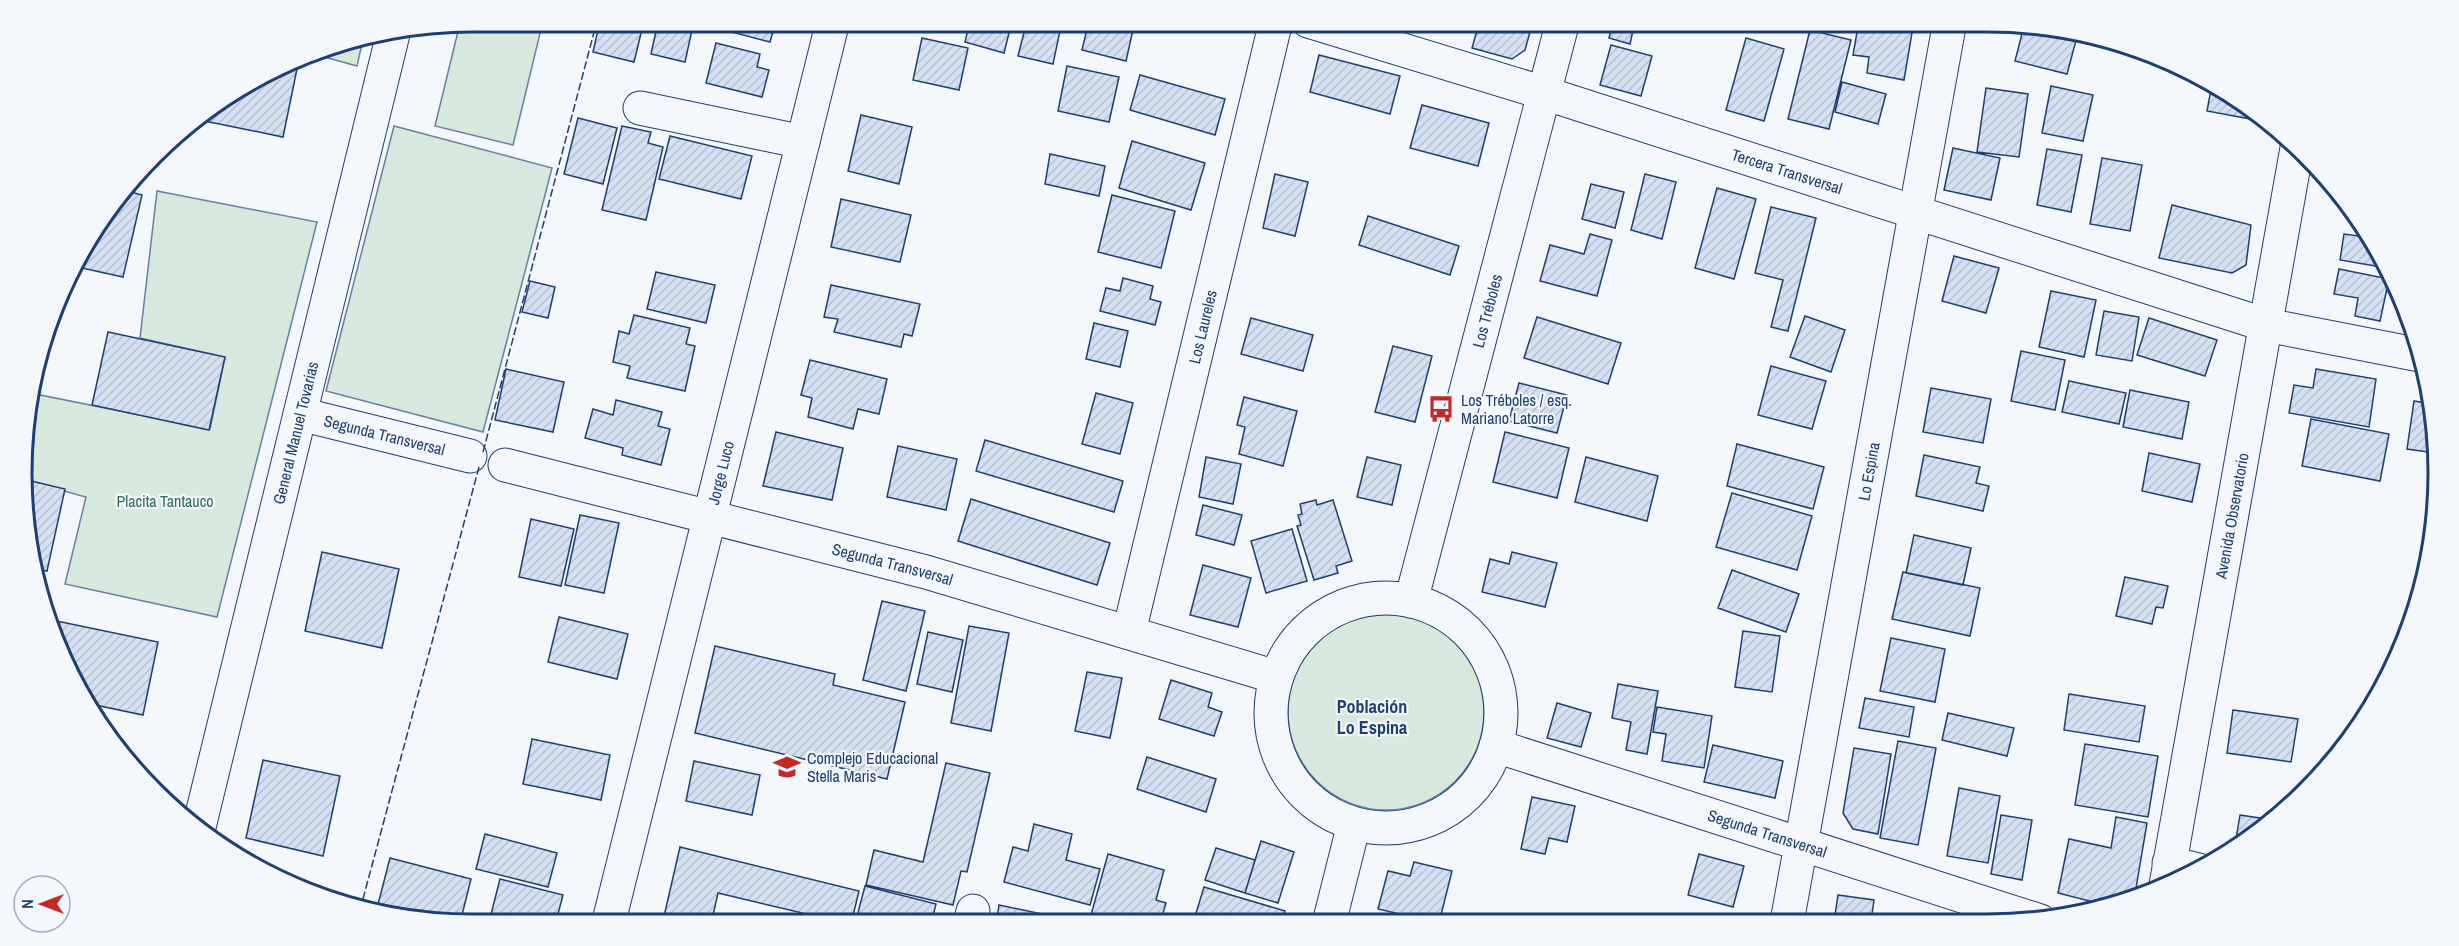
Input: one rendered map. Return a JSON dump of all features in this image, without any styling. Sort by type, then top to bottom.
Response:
[{"type":"street","name":"Jorge Luco","points":[[611,914],[830,32]]},
{"type":"street","name":"Los Laureles","points":[[1129,632],[1273,32]]},
{"type":"street","name":"Tercera Transversal","points":[[1344,32],[1544,93],[2266,325],[2410,353]]},
{"type":"street","name":"Los Tréboles","points":[[1412,601],[1560,32]]},
{"type":"street","name":"Lo Espina","points":[[1788,914],[1948,32]]},
{"type":"street","name":"General Manuel Tovarias","points":[[201,820],[392,39]]},
{"type":"street","points":[[640,108],[803,142]]},
{"type":"street","name":"Avenida Observatorio","points":[[2178,870],[2266,325],[2295,158]]},
{"type":"street","name":"Segunda Transversal","points":[[300,414],[470,456]]},
{"type":"street","name":"Segunda Transversal","points":[[505,465],[915,569],[1276,677]]},
{"type":"street","points":[[1370,599],[1412,601],[1446,615],[1461,626],[1485,655],[1498,690],[1500,709],[1496,746],[1478,781],[1449,809],[1432,819],[1403,826],[1374,828],[1354,824],[1337,818],[1306,797],[1284,767],[1272,732],[1271,713],[1276,677],[1297,639],[1329,612],[1370,599]]},
{"type":"street","name":"Segunda Transversal","points":[[1496,746],[2017,914]]},
{"type":"street","points":[[1331,914],[1354,824]]},
{"type":"green space","points":[[458,32],[540,32],[513,145],[435,126]]},
{"type":"green space","points":[[361,46],[357,66],[325,57]]},
{"type":"green space","points":[[394,126],[552,168],[483,432],[326,391]]},
{"type":"green space","name":"Placita Tantauco","points":[[157,191],[317,222],[217,617],[65,584],[86,497],[32,482],[32,444],[39,395],[210,429],[225,357],[140,338]]},
{"type":"green space","points":[[1376,614],[1396,614],[1432,625],[1441,630],[1462,650],[1477,674],[1484,702],[1484,722],[1477,750],[1468,767],[1448,788],[1424,803],[1396,810],[1376,810],[1348,803],[1331,794],[1304,767],[1292,740],[1288,722],[1288,702],[1295,674],[1304,657],[1331,630],[1358,618]]},
{"type":"building","points":[[598,32],[641,32],[634,62],[593,52]]},
{"type":"building","points":[[656,32],[692,32],[685,62],[651,54]]},
{"type":"building","points":[[732,32],[773,32],[770,42]]},
{"type":"building","points":[[967,32],[1009,32],[1004,53],[965,42]]},
{"type":"building","points":[[1024,32],[1060,32],[1053,64],[1018,56]]},
{"type":"building","points":[[1086,32],[1133,32],[1126,61],[1082,50]]},
{"type":"building","points":[[1477,32],[1530,32],[1525,50],[1512,59],[1472,48]]},
{"type":"building","points":[[1610,32],[1633,32],[1630,44],[1609,38]]},
{"type":"building","points":[[1810,32],[1851,40],[1829,129],[1788,119]]},
{"type":"building","points":[[1857,32],[1912,32],[1904,80],[1867,73],[1869,57],[1853,55]]},
{"type":"building","points":[[2022,33],[2076,41],[2067,74],[2015,61]]},
{"type":"building","points":[[922,38],[968,48],[959,90],[913,80]]},
{"type":"building","points":[[1746,38],[1784,49],[1764,121],[1726,110]]},
{"type":"building","points":[[716,43],[760,54],[757,67],[769,70],[762,97],[706,83]]},
{"type":"building","points":[[1611,45],[1652,56],[1641,96],[1600,85]]},
{"type":"building","points":[[1319,55],[1400,76],[1390,114],[1310,92]]},
{"type":"building","points":[[1067,66],[1119,77],[1109,122],[1058,111]]},
{"type":"building","points":[[297,68],[283,137],[206,121],[252,91]]},
{"type":"building","points":[[1140,75],[1225,99],[1215,135],[1130,110]]},
{"type":"building","points":[[1842,82],[1886,94],[1878,124],[1835,112]]},
{"type":"building","points":[[2051,86],[2093,95],[2083,141],[2042,133]]},
{"type":"building","points":[[1986,88],[2028,94],[2019,157],[1977,152]]},
{"type":"building","points":[[2210,93],[2249,119],[2207,111]]},
{"type":"building","points":[[1422,105],[1489,123],[1478,166],[1410,148]]},
{"type":"building","points":[[861,115],[912,127],[899,184],[848,171]]},
{"type":"building","points":[[578,118],[617,128],[603,184],[564,174]]},
{"type":"building","points":[[622,126],[651,132],[648,143],[663,147],[646,220],[602,210]]},
{"type":"building","points":[[670,136],[752,156],[741,199],[659,179]]},
{"type":"building","points":[[1132,141],[1205,163],[1191,210],[1119,188]]},
{"type":"building","points":[[1953,148],[2000,158],[1991,200],[1944,190]]},
{"type":"building","points":[[2047,149],[2082,155],[2071,212],[2037,205]]},
{"type":"building","points":[[1050,154],[1105,166],[1099,196],[1045,184]]},
{"type":"building","points":[[2102,158],[2142,165],[2130,231],[2090,224]]},
{"type":"building","points":[[1275,174],[1308,182],[1295,236],[1263,228]]},
{"type":"building","points":[[1645,174],[1676,182],[1662,239],[1631,230]]},
{"type":"building","points":[[1591,184],[1624,192],[1615,228],[1582,219]]},
{"type":"building","points":[[1717,188],[1756,199],[1734,279],[1695,268]]},
{"type":"building","points":[[132,192],[142,195],[123,277],[82,268],[106,228]]},
{"type":"building","points":[[1112,195],[1175,211],[1161,268],[1098,252]]},
{"type":"building","points":[[841,199],[911,215],[900,262],[831,247]]},
{"type":"building","points":[[2172,205],[2251,225],[2246,265],[2232,273],[2159,258]]},
{"type":"building","points":[[1771,207],[1816,218],[1788,331],[1771,327],[1783,280],[1755,273]]},
{"type":"building","points":[[1368,216],[1459,246],[1450,275],[1359,245]]},
{"type":"building","points":[[1590,234],[1612,240],[1597,296],[1540,281],[1550,245],[1584,254]]},
{"type":"building","points":[[2344,234],[2358,236],[2376,266],[2340,260]]},
{"type":"building","points":[[1954,256],[1999,268],[1986,313],[1942,301]]},
{"type":"building","points":[[2339,269],[2382,278],[2387,289],[2380,321],[2355,316],[2358,298],[2334,294]]},
{"type":"building","points":[[656,272],[715,285],[706,323],[647,309]]},
{"type":"building","points":[[1123,278],[1153,286],[1150,299],[1161,302],[1155,325],[1100,311],[1106,288],[1120,291]]},
{"type":"building","points":[[530,281],[555,287],[548,318],[522,312]]},
{"type":"building","points":[[831,285],[920,304],[912,336],[904,334],[901,347],[834,332],[838,319],[824,317]]},
{"type":"building","points":[[2051,291],[2096,300],[2084,357],[2039,347]]},
{"type":"building","points":[[2104,311],[2139,317],[2132,361],[2096,355]]},
{"type":"building","points":[[634,315],[690,328],[686,344],[695,346],[685,391],[627,378],[630,366],[613,362],[619,331],[629,334]]},
{"type":"building","points":[[1805,316],[1845,330],[1831,372],[1790,357]]},
{"type":"building","points":[[1537,317],[1621,343],[1608,384],[1524,358]]},
{"type":"building","points":[[1251,318],[1313,335],[1303,371],[1241,354]]},
{"type":"building","points":[[2149,318],[2217,340],[2205,376],[2137,355]]},
{"type":"building","points":[[1094,323],[1128,331],[1120,367],[1086,359]]},
{"type":"building","points":[[108,332],[225,357],[209,430],[92,405]]},
{"type":"building","points":[[1393,346],[1432,356],[1415,422],[1375,412]]},
{"type":"building","points":[[2021,351],[2065,360],[2055,410],[2011,401]]},
{"type":"building","points":[[810,360],[887,379],[879,414],[858,409],[853,429],[808,417],[812,398],[801,395]]},
{"type":"building","points":[[1771,366],[1826,381],[1812,429],[1758,415]]},
{"type":"building","points":[[506,369],[564,382],[553,432],[495,420]]},
{"type":"building","points":[[2316,369],[2376,379],[2369,427],[2289,413],[2294,385],[2313,388]]},
{"type":"building","points":[[2069,381],[2126,393],[2119,424],[2062,412]]},
{"type":"building","points":[[1519,383],[1567,395],[1557,433],[1509,421]]},
{"type":"building","points":[[1931,388],[1991,399],[1983,443],[1923,432]]},
{"type":"building","points":[[2130,390],[2189,402],[2182,439],[2123,427]]},
{"type":"building","points":[[1096,393],[1133,403],[1120,454],[1082,444]]},
{"type":"building","points":[[1244,397],[1297,411],[1283,466],[1239,454],[1245,427],[1237,425]]},
{"type":"building","points":[[616,400],[662,412],[658,426],[670,429],[661,465],[622,455],[623,448],[585,438],[593,409],[613,415]]},
{"type":"building","points":[[2414,401],[2422,402],[2427,452],[2407,449]]},
{"type":"building","points":[[2311,419],[2389,434],[2380,481],[2302,466]]},
{"type":"building","points":[[776,432],[843,448],[832,500],[763,486]]},
{"type":"building","points":[[1505,432],[1569,448],[1557,498],[1493,482]]},
{"type":"building","points":[[985,440],[1123,481],[1114,512],[976,471]]},
{"type":"building","points":[[1737,444],[1824,467],[1813,509],[1727,486]]},
{"type":"building","points":[[898,446],[957,459],[946,510],[887,497]]},
{"type":"building","points":[[2149,453],[2200,464],[2192,502],[2142,491]]},
{"type":"building","points":[[1924,455],[1980,467],[1976,483],[1989,486],[1983,511],[1916,496]]},
{"type":"building","points":[[1206,457],[1241,464],[1233,504],[1199,497]]},
{"type":"building","points":[[1367,457],[1401,465],[1392,505],[1357,497]]},
{"type":"building","points":[[1586,457],[1658,476],[1647,521],[1575,502]]},
{"type":"building","points":[[32,481],[65,489],[47,571],[43,570],[35,531]]},
{"type":"building","points":[[1732,493],[1812,516],[1797,570],[1716,547]]},
{"type":"building","points":[[971,499],[1110,543],[1097,585],[958,541]]},
{"type":"building","points":[[1316,500],[1317,505],[1333,500],[1352,561],[1336,566],[1338,573],[1314,580],[1297,526],[1301,525],[1298,515],[1302,514],[1300,504]]},
{"type":"building","points":[[1203,505],[1242,515],[1234,545],[1196,535]]},
{"type":"building","points":[[580,515],[619,523],[604,593],[565,585]]},
{"type":"building","points":[[531,519],[574,529],[561,586],[519,577]]},
{"type":"building","points":[[1292,529],[1307,581],[1266,593],[1251,541]]},
{"type":"building","points":[[1914,535],[1971,548],[1963,585],[1906,573]]},
{"type":"building","points":[[322,552],[399,569],[382,648],[305,631]]},
{"type":"building","points":[[1512,552],[1557,563],[1545,607],[1482,592],[1490,559],[1509,564]]},
{"type":"building","points":[[1203,565],[1251,578],[1238,627],[1190,615]]},
{"type":"building","points":[[1732,570],[1799,594],[1786,632],[1718,608]]},
{"type":"building","points":[[1903,572],[1980,588],[1970,636],[1892,619]]},
{"type":"building","points":[[2125,577],[2168,586],[2163,608],[2156,607],[2152,624],[2116,616]]},
{"type":"building","points":[[882,601],[925,611],[906,691],[863,680]]},
{"type":"building","points":[[559,617],[628,634],[617,679],[548,662]]},
{"type":"building","points":[[57,621],[158,642],[143,715],[98,706],[77,668]]},
{"type":"building","points":[[969,626],[1009,633],[991,731],[951,723]]},
{"type":"building","points":[[1743,631],[1780,636],[1772,692],[1735,687]]},
{"type":"building","points":[[928,632],[963,640],[952,692],[917,684]]},
{"type":"building","points":[[1891,638],[1945,649],[1935,702],[1880,691]]},
{"type":"building","points":[[715,646],[835,674],[833,685],[905,702],[887,779],[695,733]]},
{"type":"building","points":[[1087,672],[1122,678],[1110,738],[1075,731]]},
{"type":"building","points":[[1171,680],[1212,693],[1208,707],[1222,712],[1214,736],[1159,719]]},
{"type":"building","points":[[1618,684],[1658,691],[1647,754],[1626,750],[1631,722],[1612,718]]},
{"type":"building","points":[[2069,694],[2145,706],[2139,742],[2064,730]]},
{"type":"building","points":[[1865,698],[1914,707],[1909,737],[1859,728]]},
{"type":"building","points":[[1557,703],[1591,713],[1581,747],[1547,738]]},
{"type":"building","points":[[1657,707],[1712,716],[1704,768],[1662,761],[1666,734],[1653,732]]},
{"type":"building","points":[[2233,710],[2298,719],[2291,762],[2227,753]]},
{"type":"building","points":[[1948,713],[2014,728],[2007,756],[1942,740]]},
{"type":"building","points":[[532,739],[610,755],[601,800],[523,784]]},
{"type":"building","points":[[1898,741],[1936,748],[1918,845],[1880,838]]},
{"type":"building","points":[[2085,744],[2158,756],[2148,817],[2075,805]]},
{"type":"building","points":[[1713,745],[1783,761],[1775,798],[1704,782]]},
{"type":"building","points":[[1854,748],[1891,754],[1878,834],[1853,829],[1843,813]]},
{"type":"building","points":[[1147,757],[1216,779],[1206,812],[1137,789]]},
{"type":"building","points":[[263,760],[340,776],[323,856],[246,838]]},
{"type":"building","points":[[694,761],[760,775],[752,815],[686,801]]},
{"type":"building","points":[[946,763],[990,773],[967,872],[961,871],[953,905],[866,885],[874,850],[923,862]]},
{"type":"building","points":[[1959,788],[2000,796],[1988,863],[1947,856]]},
{"type":"building","points":[[1532,797],[1575,806],[1567,842],[1549,838],[1545,854],[1521,849]]},
{"type":"building","points":[[2001,815],[2032,820],[2022,880],[1991,874]]},
{"type":"building","points":[[2240,815],[2261,818],[2255,823],[2236,836]]},
{"type":"building","points":[[2116,817],[2147,823],[2136,888],[2091,901],[2058,893],[2069,839],[2111,848]]},
{"type":"building","points":[[1034,824],[1072,834],[1066,860],[1100,869],[1090,905],[1004,882],[1013,847],[1028,851]]},
{"type":"building","points":[[485,834],[557,853],[548,887],[476,869]]},
{"type":"building","points":[[1261,841],[1294,852],[1278,903],[1245,893]]},
{"type":"building","points":[[680,847],[859,891],[853,914],[807,914],[718,893],[713,914],[665,914]]},
{"type":"building","points":[[1216,848],[1255,860],[1245,893],[1205,880]]},
{"type":"building","points":[[1108,854],[1164,870],[1156,900],[1166,903],[1163,914],[1091,914]]},
{"type":"building","points":[[1699,854],[1744,866],[1733,907],[1688,895]]},
{"type":"building","points":[[390,858],[471,879],[462,914],[415,911],[378,904]]},
{"type":"building","points":[[1414,862],[1452,871],[1441,914],[1400,914],[1378,909],[1388,871],[1410,876]]},
{"type":"building","points":[[500,879],[563,895],[558,914],[491,914]]},
{"type":"building","points":[[865,886],[936,904],[934,914],[858,914]]},
{"type":"building","points":[[1204,887],[1285,911],[1284,914],[1196,914]]},
{"type":"building","points":[[1838,895],[1874,900],[1872,914],[1835,914]]},
{"type":"building","points":[[999,905],[1042,914],[998,914]]},
{"type":"fence","points":[[483,452],[594,32]]},
{"type":"fence","points":[[363,900],[479,467]]},
{"type":"place","name":"Los Tréboles / esq. Mariano Latorre","points":[[1441,409]]},
{"type":"place","name":"Complejo Educacional Stella Maris","points":[[787,767]]},
{"type":"district","name":"Población Lo Espina","points":[[1372,717]]}]
